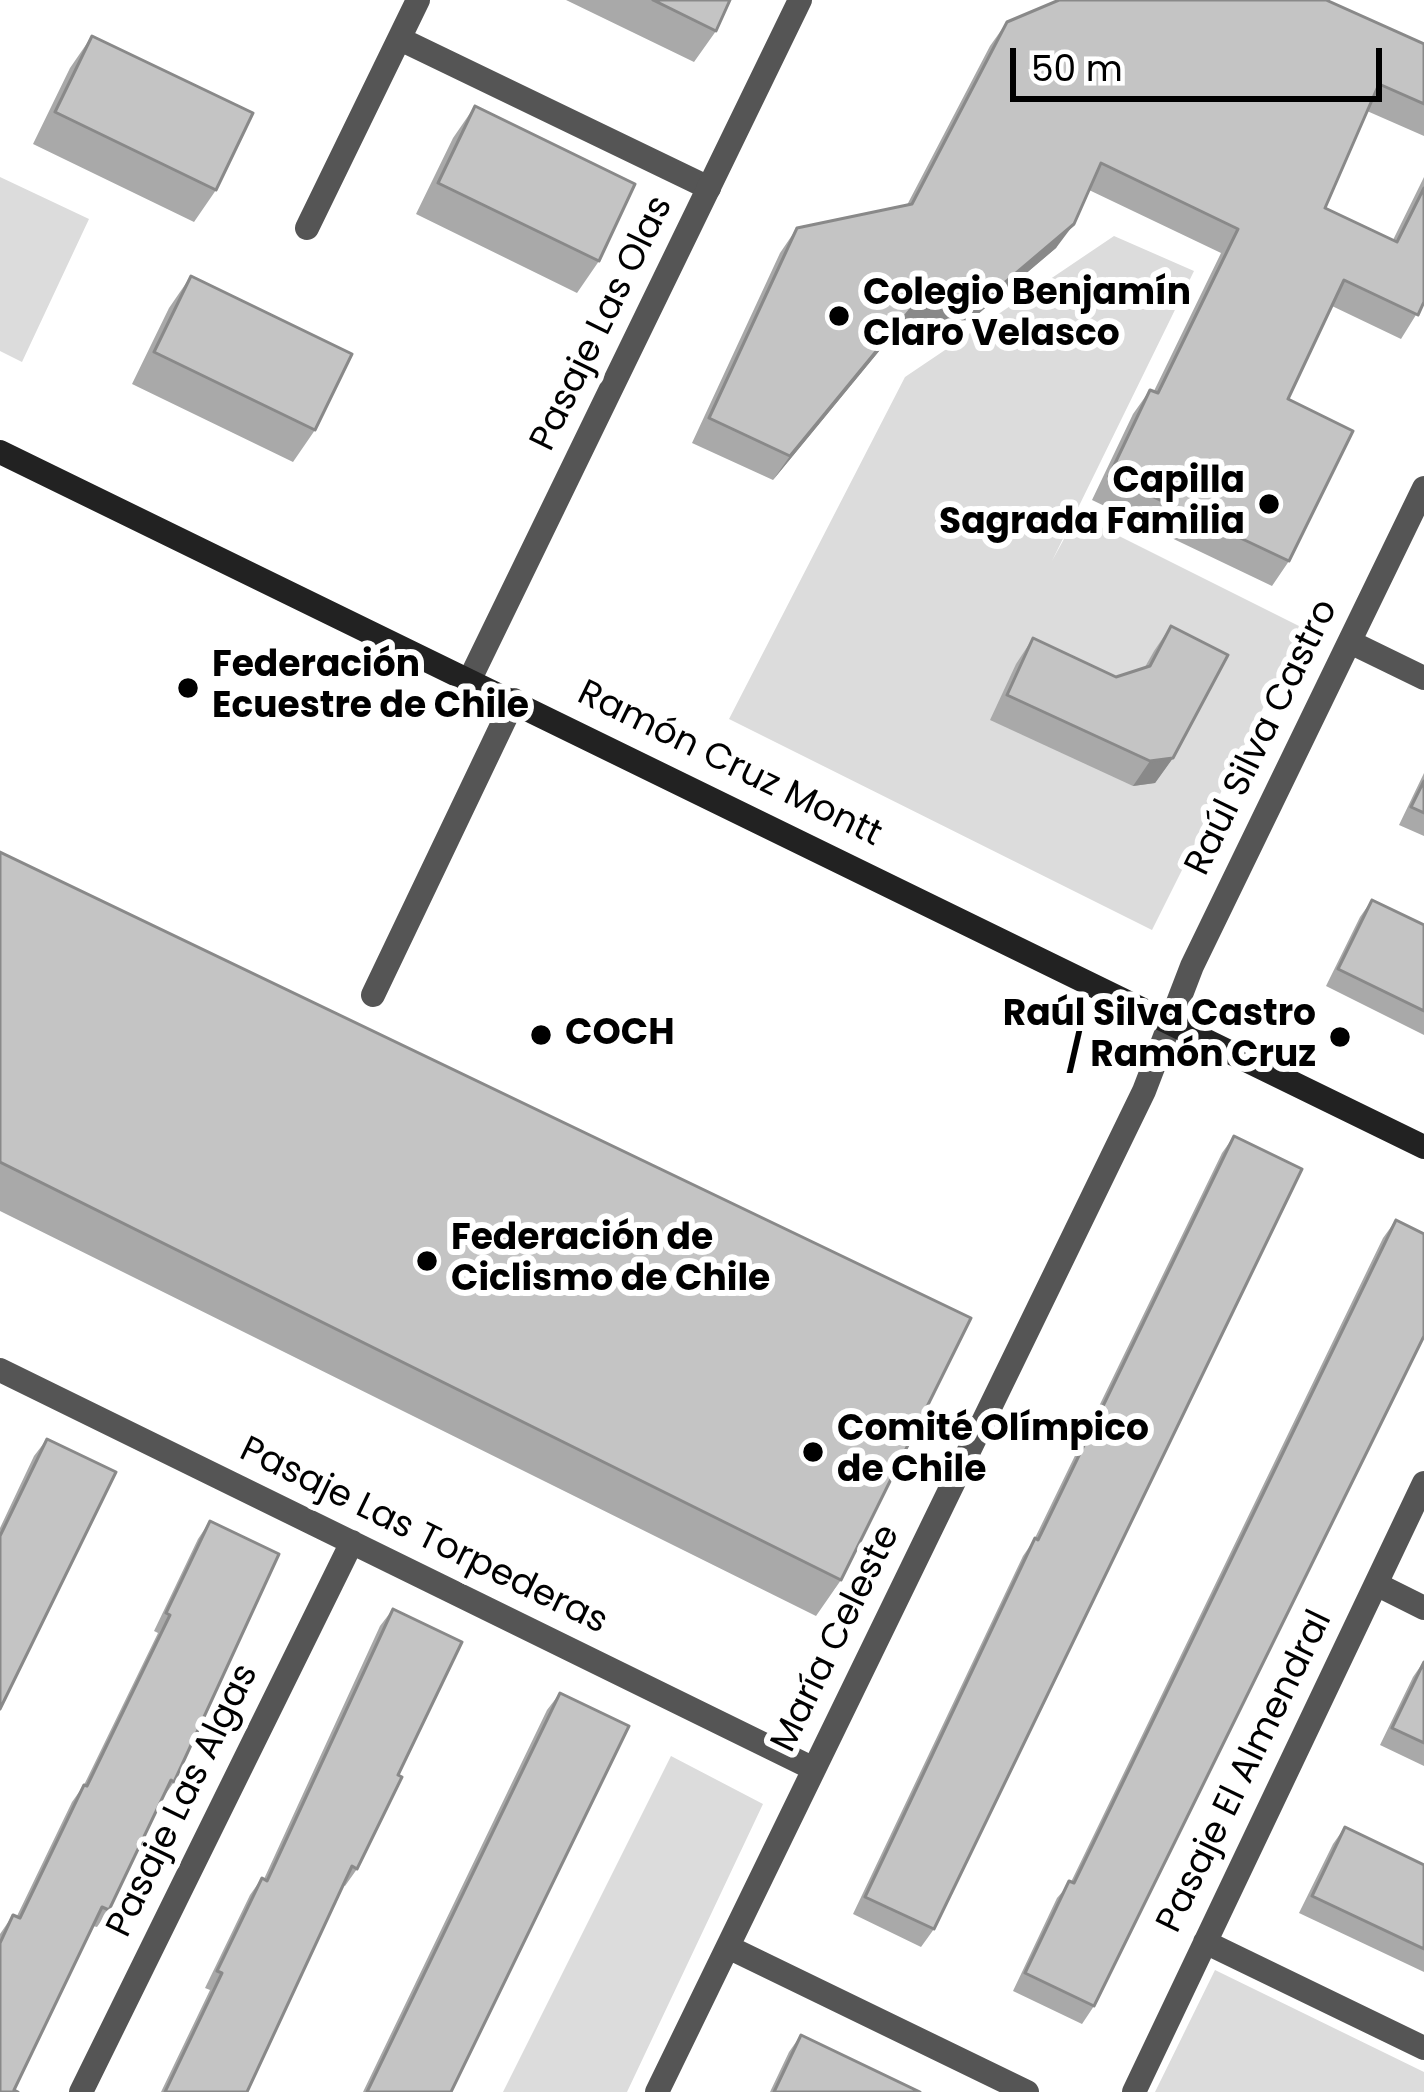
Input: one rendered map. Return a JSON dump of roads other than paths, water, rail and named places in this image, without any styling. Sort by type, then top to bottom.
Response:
[{"type":"street","points":[[307,228],[418,0]]},
{"type":"street","name":"Pasaje Las Olas","points":[[470,679],[800,0]]},
{"type":"street","points":[[400,39],[709,188]]},
{"type":"street","name":"Ramón Cruz Montt","points":[[0,452],[1424,1147]]},
{"type":"street","name":"Raúl Silva Castro","points":[[1172,1022],[1192,966],[1424,488]]},
{"type":"street","points":[[1350,642],[1424,678]]},
{"type":"street","points":[[373,994],[514,700]]},
{"type":"street","name":"María Celeste","points":[[657,2092],[1144,1091],[1172,1022]]},
{"type":"street","name":"Pasaje Las Torpederas","points":[[2,1377],[814,1769]]},
{"type":"street","name":"Pasaje El Almendral","points":[[1134,2092],[1424,1483]]},
{"type":"street","name":"Pasaje Las Algas","points":[[81,2092],[352,1542]]},
{"type":"street","points":[[1376,1584],[1424,1607]]},
{"type":"street","points":[[1205,1942],[1424,2048]]},
{"type":"street","points":[[728,1947],[1027,2092]]},
{"type":"place","name":"Colegio Benjamín Claro Velasco","points":[[839,316]]},
{"type":"place","name":"Capilla Sagrada Familia","points":[[1269,504]]},
{"type":"place","name":"Federación Ecuestre de Chile","points":[[188,688]]},
{"type":"place","name":"COCH","points":[[541,1035]]},
{"type":"place","name":"Raúl Silva Castro / Ramón Cruz","points":[[1340,1037]]},
{"type":"place","name":"Federación de Ciclismo de Chile","points":[[427,1261]]},
{"type":"place","name":"Comité Olímpico de Chile","points":[[813,1452]]}]
